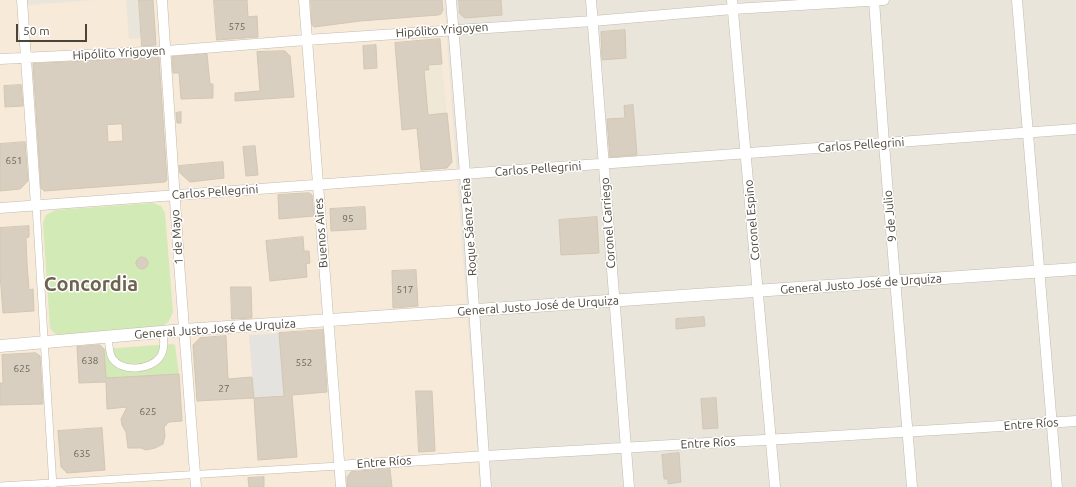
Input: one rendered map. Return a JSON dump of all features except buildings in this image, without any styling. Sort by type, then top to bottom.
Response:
[{"type":"street","points":[[22,0],[53,485]]},
{"type":"street","name":"1 de Mayo","points":[[162,0],[196,487]]},
{"type":"street","name":"Buenos Aires","points":[[304,0],[341,487]]},
{"type":"street","name":"Roque Sáenz Peña","points":[[451,0],[465,174],[486,487]]},
{"type":"street","name":"Coronel Carriego","points":[[591,0],[629,487]]},
{"type":"street","name":"Hipólito Yrigoyen","points":[[0,60],[166,51],[453,29],[593,21],[733,5],[878,0]]},
{"type":"street","name":"9 de Julio","points":[[878,0],[884,144],[912,487]]},
{"type":"street","points":[[1017,0],[1038,271],[1057,487]]},
{"type":"street","name":"Coronel Espino","points":[[733,5],[775,487]]},
{"type":"street","name":"Carlos Pellegrini","points":[[0,208],[1076,129]]},
{"type":"street","name":"General Justo José de Urquiza","points":[[0,346],[184,330],[1076,269]]},
{"type":"street","points":[[108,337],[110,351],[114,361],[125,367],[137,367],[149,365],[160,358],[164,345],[163,332]]},
{"type":"street","name":"Entre Ríos","points":[[339,466],[484,455],[771,440],[1076,421]]},
{"type":"street","points":[[0,486],[53,485],[195,474],[339,466]]},
{"type":"shaded area","points":[[0,0],[1076,0],[1076,487],[0,487]]},
{"type":"shaded area","points":[[0,0],[26,0],[26,5],[95,0],[126,0],[129,39],[153,37],[151,0],[444,0],[480,487],[0,487]]},
{"type":"shaded area","points":[[442,64],[452,162],[447,168],[421,170],[417,128],[402,130],[397,68]]},
{"type":"shaded area","points":[[279,333],[284,395],[254,398],[249,335]]},
{"type":"green space","points":[[153,203],[161,206],[165,213],[173,312],[169,321],[161,328],[58,335],[53,332],[50,328],[43,223],[46,215],[56,210]]},
{"type":"green space","points":[[175,345],[179,374],[106,378],[104,349]]},
{"type":"district","name":"Concordia","points":[[91,284]]}]
